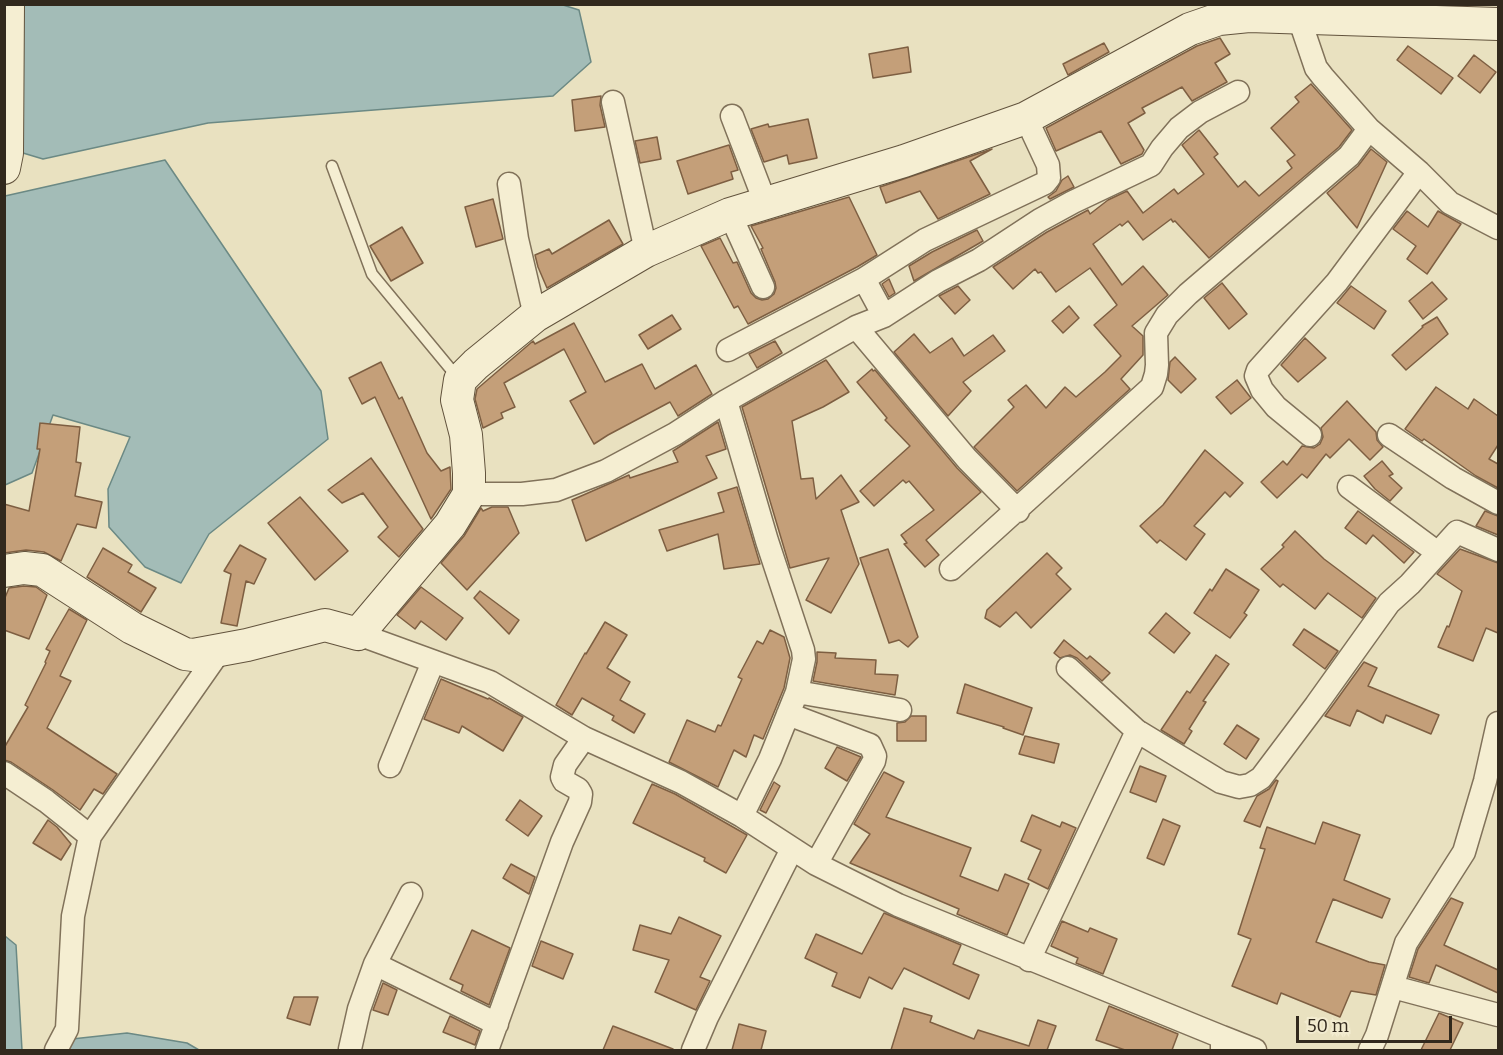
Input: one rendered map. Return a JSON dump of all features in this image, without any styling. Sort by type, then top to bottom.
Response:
[{"type":"street","points":[[4,168],[7,153],[8,4]]},
{"type":"street","points":[[358,634],[450,525],[469,494],[470,473],[466,435],[457,400],[460,381],[476,364],[535,316],[646,250],[730,214],[904,161],[1026,118],[1190,29],[1219,19],[1308,11],[1498,24]]},
{"type":"street","points":[[1308,11],[1316,68],[1369,129],[1419,172],[1450,203],[1498,228]]},
{"type":"street","points":[[469,494],[522,495],[556,490],[606,471],[675,434],[726,401],[856,327],[884,316],[938,281],[979,260],[1040,220],[1151,165],[1179,128],[1200,112],[1238,92]]},
{"type":"street","points":[[613,102],[646,250]]},
{"type":"street","points":[[732,116],[765,202]]},
{"type":"street","points":[[728,350],[864,279],[925,240],[1045,183],[1049,178],[1048,165],[1026,118]]},
{"type":"street","points":[[951,569],[1018,511],[1152,387],[1157,364],[1156,333],[1167,315],[1188,294],[1349,156],[1369,129]]},
{"type":"street","points":[[1310,435],[1276,407],[1262,390],[1257,383],[1258,370],[1337,282],[1419,172]]},
{"type":"street","points":[[509,184],[517,239],[535,316]]},
{"type":"street","points":[[730,214],[764,287]]},
{"type":"street","points":[[864,279],[884,316]]},
{"type":"street","points":[[856,327],[967,459],[1018,511]]},
{"type":"street","points":[[726,401],[767,541],[803,650],[803,668],[797,692],[770,759],[742,816]]},
{"type":"street","points":[[1389,435],[1453,478],[1498,503]]},
{"type":"street","points":[[1349,487],[1438,553]]},
{"type":"street","points":[[1068,668],[1137,731],[1221,782],[1239,787],[1250,785],[1261,778],[1389,603],[1410,584],[1456,532],[1498,550]]},
{"type":"street","points":[[4,571],[24,568],[42,570],[132,628],[185,654],[193,655],[247,645],[325,625],[358,634],[490,682],[584,738],[681,782],[742,816],[816,864],[898,905],[1222,1044],[1255,1050]]},
{"type":"street","points":[[56,1050],[68,1029],[73,915],[90,836],[221,649]]},
{"type":"street","points":[[390,766],[433,662]]},
{"type":"street","points":[[797,692],[900,710]]},
{"type":"street","points":[[788,714],[870,745],[875,756],[816,864]]},
{"type":"street","points":[[1370,1050],[1377,1035],[1406,943],[1464,852],[1489,801],[1498,723]]},
{"type":"street","points":[[1029,960],[1137,731]]},
{"type":"street","points":[[487,1050],[562,842],[580,802],[581,794],[578,789],[564,781],[562,777],[565,765],[584,738]]},
{"type":"street","points":[[4,773],[46,801],[90,836]]},
{"type":"street","points":[[693,1050],[792,849]]},
{"type":"street","points":[[350,1049],[359,1009],[375,964],[411,894]]},
{"type":"street","points":[[375,964],[497,1024]]},
{"type":"street","points":[[1393,987],[1498,1015]]},
{"type":"lane","points":[[332,166],[372,274],[460,381]]},
{"type":"water","points":[[9,4],[563,5],[579,10],[591,62],[553,96],[208,123],[43,159],[23,153],[8,14]]},
{"type":"water","points":[[165,160],[321,391],[328,439],[209,534],[181,583],[145,567],[109,527],[108,489],[130,437],[53,415],[32,473],[5,485],[5,196]]},
{"type":"water","points":[[5,936],[16,945],[22,1050],[5,1050]]},
{"type":"water","points":[[127,1033],[187,1043],[199,1050],[63,1050],[72,1039]]},
{"type":"building","points":[[1220,38],[1230,54],[1215,63],[1227,82],[1192,101],[1182,87],[1142,108],[1145,113],[1128,123],[1144,150],[1142,154],[1121,164],[1101,131],[1056,151],[1046,128],[1197,46]]},
{"type":"building","points":[[1104,43],[1109,52],[1068,75],[1063,64]]},
{"type":"building","points":[[1408,46],[1453,78],[1441,94],[1397,60]]},
{"type":"building","points":[[908,47],[911,72],[873,78],[869,54]]},
{"type":"building","points":[[1474,55],[1496,72],[1480,93],[1458,76]]},
{"type":"building","points":[[1311,84],[1352,130],[1339,147],[1209,258],[1171,219],[1143,240],[1128,221],[1122,226],[1120,224],[1093,244],[1122,285],[1143,266],[1168,295],[1132,326],[1143,336],[1143,355],[1121,379],[1130,389],[1017,491],[974,447],[1014,407],[1008,400],[1026,385],[1046,408],[1065,387],[1076,397],[1105,372],[1121,356],[1094,325],[1117,305],[1090,268],[1056,292],[1041,272],[1038,273],[1035,269],[1013,289],[993,267],[1047,232],[1088,210],[1090,214],[1108,200],[1127,191],[1143,213],[1174,189],[1178,194],[1204,174],[1182,145],[1199,130],[1218,154],[1214,157],[1238,187],[1245,181],[1259,196],[1292,168],[1287,161],[1295,155],[1271,128],[1299,102],[1295,97]]},
{"type":"building","points":[[601,96],[600,105],[605,127],[575,131],[572,100]]},
{"type":"building","points":[[808,119],[817,158],[789,164],[787,155],[764,162],[751,129],[768,124],[769,127]]},
{"type":"building","points":[[657,137],[661,159],[640,163],[635,141]]},
{"type":"building","points":[[729,145],[738,170],[731,172],[733,179],[688,194],[677,161]]},
{"type":"building","points":[[992,149],[970,161],[990,194],[938,219],[920,191],[886,203],[880,187]]},
{"type":"building","points":[[1371,149],[1387,162],[1357,228],[1327,193],[1358,166]]},
{"type":"building","points":[[1068,176],[1074,187],[1050,199],[1048,197]]},
{"type":"building","points":[[849,197],[877,255],[748,324],[738,306],[734,308],[701,246],[720,238],[733,263],[737,262],[751,293],[756,298],[768,299],[774,294],[775,282],[761,249],[763,248],[751,226]]},
{"type":"building","points":[[493,199],[503,239],[476,247],[465,207]]},
{"type":"building","points":[[1407,211],[1428,227],[1438,211],[1461,224],[1427,274],[1407,259],[1416,246],[1393,229]]},
{"type":"building","points":[[609,220],[623,244],[547,288],[535,255],[549,249],[552,254]]},
{"type":"building","points":[[402,227],[423,263],[391,281],[370,246]]},
{"type":"building","points":[[977,230],[983,241],[914,281],[909,266]]},
{"type":"building","points":[[889,279],[895,293],[889,297],[882,284]]},
{"type":"building","points":[[1432,282],[1447,299],[1423,319],[1409,301]]},
{"type":"building","points":[[1222,283],[1247,314],[1229,329],[1204,298]]},
{"type":"building","points":[[958,286],[970,300],[955,314],[939,296]]},
{"type":"building","points":[[1351,286],[1386,311],[1374,329],[1337,303]]},
{"type":"building","points":[[1069,306],[1079,318],[1063,333],[1052,321]]},
{"type":"building","points":[[672,315],[681,329],[648,349],[639,335]]},
{"type":"building","points":[[1437,317],[1448,334],[1406,370],[1392,355],[1422,326]]},
{"type":"building","points":[[574,323],[605,382],[642,364],[655,389],[696,365],[712,394],[678,416],[670,402],[594,444],[570,401],[586,392],[564,349],[504,383],[515,407],[501,413],[503,418],[483,428],[475,399],[477,389],[533,341],[535,344]]},
{"type":"building","points":[[914,334],[930,353],[952,338],[964,356],[993,335],[1005,351],[963,382],[971,391],[948,416],[894,352]]},
{"type":"building","points":[[1305,338],[1326,358],[1298,382],[1281,365]]},
{"type":"building","points":[[775,341],[782,353],[757,368],[749,354]]},
{"type":"building","points":[[1175,357],[1196,379],[1181,393],[1168,380],[1170,362]]},
{"type":"building","points":[[826,360],[849,392],[792,421],[801,479],[813,478],[816,499],[841,475],[859,502],[841,510],[859,564],[831,613],[806,600],[829,558],[790,568],[742,407]]},
{"type":"building","points":[[381,362],[399,399],[402,397],[427,453],[441,471],[450,467],[451,489],[431,519],[375,397],[362,404],[349,378]]},
{"type":"building","points":[[872,369],[957,468],[981,492],[926,540],[939,555],[925,567],[904,544],[907,543],[901,535],[934,510],[909,481],[906,483],[903,480],[874,506],[860,491],[910,446],[885,420],[887,418],[857,382]]},
{"type":"building","points":[[1237,380],[1251,398],[1231,414],[1216,397]]},
{"type":"building","points":[[1436,387],[1468,409],[1474,399],[1498,416],[1498,445],[1489,459],[1498,464],[1498,488],[1405,429]]},
{"type":"building","points":[[1347,401],[1376,432],[1377,440],[1383,447],[1370,460],[1349,439],[1330,458],[1326,454],[1307,478],[1302,474],[1277,498],[1261,482],[1283,461],[1287,465],[1302,446],[1314,448],[1320,444],[1323,437],[1321,428]]},
{"type":"building","points":[[718,422],[726,449],[706,456],[717,478],[586,541],[572,500],[629,475],[630,478],[678,462],[673,451]]},
{"type":"building","points":[[40,423],[80,427],[76,462],[81,463],[75,496],[102,502],[96,528],[77,524],[61,561],[44,552],[26,550],[4,553],[4,504],[29,511],[40,449],[37,449]]},
{"type":"building","points":[[1205,450],[1243,483],[1230,497],[1225,492],[1194,526],[1205,534],[1186,560],[1160,540],[1157,543],[1140,526],[1163,505]]},
{"type":"building","points":[[371,458],[423,529],[399,557],[378,537],[388,527],[363,493],[342,503],[328,490]]},
{"type":"building","points":[[1382,461],[1393,474],[1389,476],[1402,488],[1390,501],[1364,476]]},
{"type":"building","points":[[737,487],[760,564],[724,569],[718,534],[667,551],[659,530],[724,512],[718,493]]},
{"type":"building","points":[[300,497],[348,551],[315,580],[268,523]]},
{"type":"building","points":[[492,507],[508,507],[519,533],[467,590],[441,563],[464,536],[481,508],[483,511]]},
{"type":"building","points":[[1358,511],[1414,552],[1404,563],[1373,535],[1366,544],[1345,528]]},
{"type":"building","points":[[1485,511],[1498,516],[1498,535],[1476,526]]},
{"type":"building","points":[[1295,531],[1324,559],[1376,598],[1362,618],[1328,593],[1315,609],[1283,584],[1280,587],[1261,569],[1284,547],[1282,545]]},
{"type":"building","points":[[240,545],[266,559],[254,584],[246,581],[237,626],[221,623],[231,574],[224,571]]},
{"type":"building","points":[[103,548],[132,565],[128,572],[156,588],[141,612],[87,577]]},
{"type":"building","points":[[888,549],[918,637],[908,647],[899,640],[889,643],[860,558]]},
{"type":"building","points":[[1460,549],[1498,563],[1498,633],[1486,628],[1473,661],[1438,647],[1447,626],[1449,627],[1462,591],[1437,574]]},
{"type":"building","points":[[1047,553],[1062,568],[1056,574],[1071,589],[1031,628],[1016,612],[1000,627],[985,618],[987,610]]},
{"type":"building","points":[[1226,569],[1259,590],[1244,613],[1247,615],[1230,638],[1194,613]]},
{"type":"building","points":[[36,587],[47,595],[29,639],[4,630],[4,600],[9,588]]},
{"type":"building","points":[[421,587],[463,618],[446,640],[421,621],[415,629],[397,615]]},
{"type":"building","points":[[480,591],[519,620],[509,634],[474,598]]},
{"type":"building","points":[[69,609],[87,620],[60,676],[71,681],[47,728],[117,774],[103,794],[94,789],[80,810],[11,762],[4,760],[4,748],[28,707],[25,705],[46,663],[50,651],[46,649]]},
{"type":"building","points":[[1166,613],[1190,633],[1174,653],[1149,633]]},
{"type":"building","points":[[605,622],[627,635],[607,668],[630,682],[620,700],[645,714],[634,733],[612,720],[614,716],[582,698],[572,715],[556,705]]},
{"type":"building","points":[[1304,629],[1338,651],[1325,669],[1293,645]]},
{"type":"building","points":[[770,630],[784,637],[790,658],[784,688],[763,739],[754,735],[746,757],[734,750],[718,787],[669,762],[687,720],[715,732],[718,725],[721,726],[742,679],[738,677],[757,641],[763,644]]},
{"type":"building","points":[[1064,640],[1087,659],[1090,656],[1110,673],[1102,681],[1077,658],[1070,655],[1060,658],[1054,653]]},
{"type":"building","points":[[817,652],[836,653],[835,658],[876,660],[875,674],[898,675],[895,695],[813,681]]},
{"type":"building","points":[[1216,655],[1229,664],[1203,701],[1206,702],[1189,729],[1192,731],[1184,744],[1161,730],[1187,691],[1190,693]]},
{"type":"building","points":[[1364,662],[1377,668],[1368,686],[1439,715],[1431,734],[1386,715],[1383,723],[1357,710],[1350,726],[1325,716]]},
{"type":"building","points":[[441,679],[489,698],[523,717],[503,751],[462,726],[459,733],[424,719]]},
{"type":"building","points":[[965,684],[1032,708],[1023,735],[957,713]]},
{"type":"building","points":[[911,716],[926,716],[926,741],[897,741],[897,723],[905,722]]},
{"type":"building","points":[[1237,725],[1259,739],[1246,759],[1224,744]]},
{"type":"building","points":[[1025,736],[1059,744],[1054,763],[1019,754]]},
{"type":"building","points":[[837,747],[861,757],[847,781],[825,768]]},
{"type":"building","points":[[1140,766],[1166,776],[1156,802],[1130,792]]},
{"type":"building","points":[[884,772],[904,782],[886,817],[971,848],[960,876],[998,891],[1005,874],[1029,884],[1007,935],[957,914],[959,909],[850,863],[870,834],[854,824]]},
{"type":"building","points":[[1276,780],[1278,781],[1260,827],[1244,821],[1257,796],[1269,789]]},
{"type":"building","points":[[774,782],[780,786],[766,813],[760,810]]},
{"type":"building","points":[[652,784],[675,794],[747,835],[726,873],[704,861],[705,858],[633,823]]},
{"type":"building","points":[[520,800],[542,816],[528,836],[506,820]]},
{"type":"building","points":[[1032,815],[1060,827],[1062,822],[1076,828],[1048,889],[1028,879],[1041,850],[1021,841]]},
{"type":"building","points":[[1163,819],[1180,826],[1164,865],[1147,858]]},
{"type":"building","points":[[48,820],[71,844],[61,860],[33,843]]},
{"type":"building","points":[[1323,822],[1360,835],[1344,880],[1390,899],[1382,918],[1333,899],[1316,942],[1369,962],[1385,965],[1376,995],[1351,991],[1340,1017],[1281,993],[1277,1004],[1232,986],[1251,939],[1238,934],[1265,849],[1260,848],[1267,827],[1315,844]]},
{"type":"building","points":[[511,864],[535,877],[529,894],[503,878]]},
{"type":"building","points":[[1451,898],[1463,903],[1444,945],[1498,970],[1498,993],[1436,965],[1429,983],[1409,977],[1418,949]]},
{"type":"building","points":[[884,913],[961,945],[953,964],[979,975],[969,999],[904,968],[892,989],[869,977],[860,998],[832,986],[837,973],[805,958],[816,934],[862,954]]},
{"type":"building","points":[[679,917],[721,936],[700,977],[710,981],[696,1010],[655,992],[669,960],[633,950],[640,925],[671,934]]},
{"type":"building","points":[[1062,921],[1088,932],[1090,928],[1117,939],[1103,974],[1076,963],[1078,958],[1051,946]]},
{"type":"building","points":[[472,930],[510,948],[489,1005],[461,991],[463,985],[450,979]]},
{"type":"building","points":[[541,941],[573,954],[563,979],[532,966]]},
{"type":"building","points":[[383,983],[397,990],[388,1015],[373,1010]]},
{"type":"building","points":[[294,997],[318,997],[310,1025],[287,1018]]},
{"type":"building","points":[[1109,1006],[1178,1034],[1172,1050],[1125,1050],[1096,1040]]},
{"type":"building","points":[[904,1008],[932,1016],[930,1022],[974,1039],[978,1030],[1029,1046],[1038,1020],[1056,1026],[1047,1050],[891,1050]]},
{"type":"building","points":[[1439,1013],[1463,1023],[1450,1050],[1421,1050]]},
{"type":"building","points":[[450,1016],[480,1031],[475,1045],[443,1032]]},
{"type":"building","points":[[739,1024],[766,1031],[761,1050],[732,1050]]},
{"type":"building","points":[[613,1026],[673,1049],[673,1050],[603,1050]]}]
